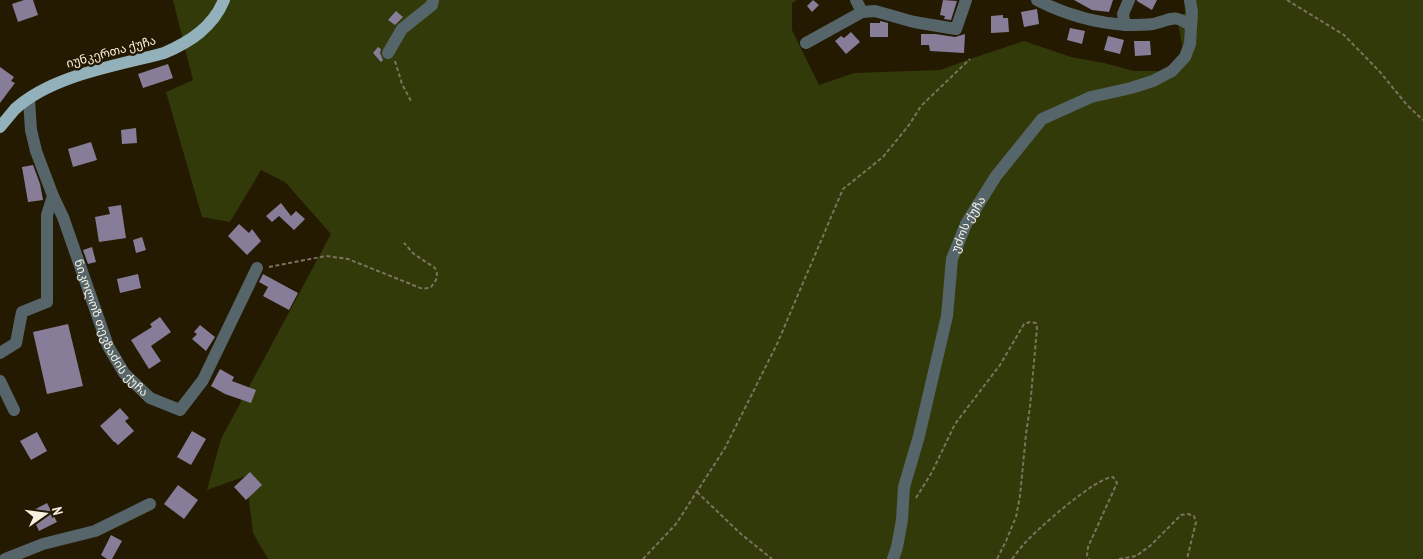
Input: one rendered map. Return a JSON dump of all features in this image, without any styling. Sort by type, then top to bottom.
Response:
[{"type":"main road","name":"იუნკერთა ქუჩა","points":[[0,127],[16,108],[47,87],[63,80],[164,53],[179,46],[204,30],[224,0]]},
{"type":"street","points":[[390,48],[402,29],[432,5],[432,0]]},
{"type":"street","points":[[856,0],[862,12]]},
{"type":"street","points":[[806,43],[862,12],[875,11],[914,22],[956,29],[966,0]]},
{"type":"street","points":[[1037,0],[1075,16],[1125,25],[1152,24],[1174,18],[1181,19],[1192,26]]},
{"type":"street","points":[[1125,25],[1123,14],[1129,0]]},
{"type":"street","name":"უძოს ქუჩა","points":[[894,559],[902,520],[904,487],[919,436],[947,316],[952,259],[966,224],[996,176],[1042,119],[1091,97],[1153,81],[1172,71],[1186,57],[1192,26],[1190,0]]},
{"type":"street","name":"ნიკოლოზ თევზაძის ქუჩა","points":[[29,99],[34,144],[53,196],[63,217],[108,346],[124,373],[150,398],[180,410],[203,380],[256,268]]},
{"type":"street","points":[[0,353],[16,344],[22,312],[47,302],[47,215],[53,196]]},
{"type":"street","points":[[0,380],[14,410]]},
{"type":"street","points":[[5,559],[43,544],[95,531],[150,504]]},
{"type":"path","points":[[1287,0],[1344,35],[1423,120]]},
{"type":"path","points":[[390,48],[411,101]]},
{"type":"path","points":[[643,559],[676,524],[725,448],[777,344],[843,189],[882,157],[909,125],[921,106],[970,59]]},
{"type":"path","points":[[256,268],[335,256],[348,259],[423,289],[431,287],[436,280],[437,272],[404,244]]},
{"type":"path","points":[[912,504],[932,472],[955,424],[1000,365],[1024,324],[1036,323],[1030,407],[1020,496],[1016,517],[997,559]]},
{"type":"path","points":[[1012,559],[1024,544],[1056,513],[1102,480],[1113,477],[1117,483],[1088,547],[1086,556],[1088,559]]},
{"type":"path","points":[[697,492],[740,534],[772,559]]},
{"type":"path","points":[[1119,559],[1136,556],[1150,546],[1181,516],[1188,514],[1194,516],[1196,522],[1187,559]]},
{"type":"green space","points":[[173,0],[797,0],[792,3],[792,30],[819,85],[854,73],[940,70],[1024,41],[1071,57],[1134,71],[1163,71],[1182,56],[1183,50],[1178,23],[1185,12],[1184,0],[1423,0],[1423,559],[268,559],[253,533],[246,476],[207,490],[221,439],[331,234],[285,182],[261,170],[230,222],[202,217],[166,92],[193,80]]},
{"type":"building","points":[[24,0],[33,0],[38,15],[18,22],[12,4]]},
{"type":"building","points":[[813,0],[819,5],[812,12],[807,6]]},
{"type":"building","points":[[943,0],[957,1],[951,20],[944,19],[945,16],[940,15]]},
{"type":"building","points":[[1074,0],[1113,0],[1109,12],[1092,10]]},
{"type":"building","points":[[1137,0],[1157,0],[1152,10]]},
{"type":"building","points":[[1037,9],[1039,24],[1024,27],[1021,12]]},
{"type":"building","points":[[396,11],[403,17],[395,25],[388,20]]},
{"type":"building","points":[[1003,15],[1003,18],[1008,18],[1009,32],[991,33],[991,16]]},
{"type":"building","points":[[880,21],[888,23],[888,37],[870,37],[870,23],[880,23]]},
{"type":"building","points":[[1070,28],[1085,31],[1082,44],[1067,40]]},
{"type":"building","points":[[851,32],[860,42],[846,54],[835,41],[841,36],[844,38]]},
{"type":"building","points":[[921,34],[955,37],[965,34],[964,53],[930,51],[929,45],[921,45]]},
{"type":"building","points":[[1108,36],[1124,40],[1120,54],[1104,50]]},
{"type":"building","points":[[1134,41],[1150,41],[1151,55],[1135,56]]},
{"type":"building","points":[[378,47],[381,49],[380,53],[383,60],[381,62],[373,53]]},
{"type":"building","points":[[168,64],[173,78],[143,88],[138,74]]},
{"type":"building","points":[[0,67],[14,77],[11,81],[15,83],[0,103]]},
{"type":"building","points":[[136,128],[137,143],[122,144],[121,130]]},
{"type":"building","points":[[91,142],[97,160],[73,167],[68,149]]},
{"type":"building","points":[[33,165],[40,184],[43,200],[28,202],[22,167]]},
{"type":"building","points":[[281,203],[291,216],[296,211],[305,219],[294,230],[279,216],[272,222],[266,216]]},
{"type":"building","points":[[121,205],[126,238],[99,242],[95,217],[110,214],[108,207]]},
{"type":"building","points":[[239,224],[249,233],[252,229],[261,241],[247,255],[228,236]]},
{"type":"building","points":[[142,237],[146,250],[136,253],[133,240]]},
{"type":"building","points":[[92,247],[96,262],[88,264],[83,250]]},
{"type":"building","points":[[138,274],[141,288],[120,293],[117,279]]},
{"type":"building","points":[[263,274],[298,293],[289,310],[263,296],[268,287],[259,282]]},
{"type":"building","points":[[160,317],[171,332],[151,346],[161,361],[149,369],[131,340],[152,327],[150,324]]},
{"type":"building","points":[[68,324],[83,386],[47,394],[33,332]]},
{"type":"building","points":[[200,325],[215,337],[206,351],[192,339],[197,334],[194,332]]},
{"type":"building","points":[[220,369],[234,377],[232,381],[256,390],[251,403],[225,394],[211,386]]},
{"type":"building","points":[[120,408],[129,418],[125,421],[134,431],[118,445],[100,426]]},
{"type":"building","points":[[192,431],[206,439],[191,465],[177,457]]},
{"type":"building","points":[[37,432],[47,451],[31,460],[20,441]]},
{"type":"building","points":[[250,472],[262,485],[246,500],[234,487]]},
{"type":"building","points":[[178,485],[198,500],[184,519],[164,504]]},
{"type":"building","points":[[47,503],[57,522],[39,531],[30,512]]},
{"type":"building","points":[[111,535],[122,541],[112,559],[107,559],[101,555]]}]
